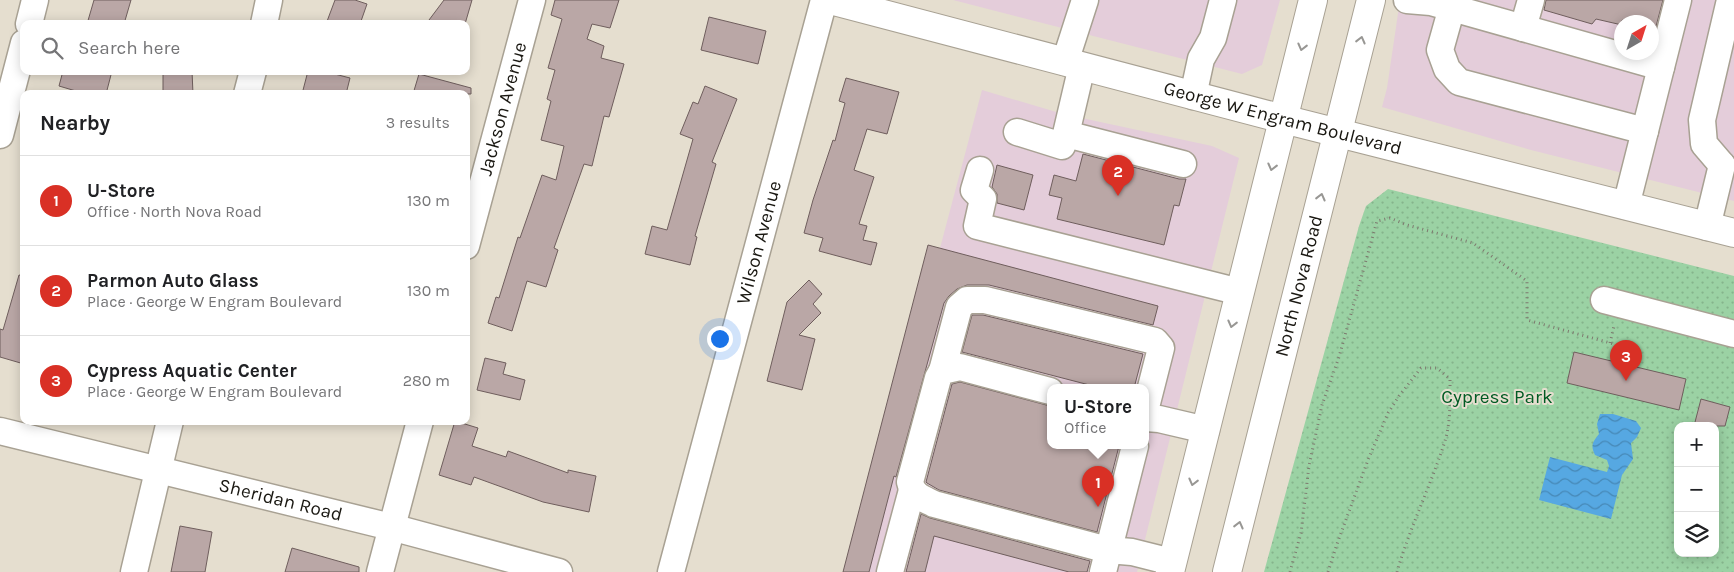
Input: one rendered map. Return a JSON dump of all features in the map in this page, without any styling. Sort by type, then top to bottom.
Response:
[{"type":"main road","name":"George W Engram Boulevard","points":[[830,0],[893,8],[1074,64],[1193,96],[1734,233]]},
{"type":"main road","points":[[1171,567],[1314,0]]},
{"type":"main road","name":"North Nova Road","points":[[1227,572],[1370,4]]},
{"type":"street","points":[[30,20],[35,0]]},
{"type":"street","points":[[265,20],[270,0]]},
{"type":"street","name":"Jackson Avenue","points":[[470,231],[532,0]]},
{"type":"street","name":"Wilson Avenue","points":[[671,572],[824,0]]},
{"type":"street","points":[[1017,132],[1062,146],[1066,134],[1074,64],[1085,0]]},
{"type":"street","points":[[1193,96],[1202,58],[1213,38],[1222,0]]},
{"type":"street","points":[[1370,4],[1406,0],[1453,4],[1523,28],[1661,67]]},
{"type":"street","points":[[1523,28],[1531,0]]},
{"type":"street","points":[[1626,206],[1678,0]]},
{"type":"street","points":[[1707,227],[1728,163],[1704,144],[1702,120],[1730,0]]},
{"type":"street","points":[[1453,4],[1440,50],[1447,69],[1459,82],[1645,131]]},
{"type":"street","points":[[0,134],[20,58]]},
{"type":"street","points":[[249,90],[252,75]]},
{"type":"street","points":[[1066,134],[1182,164]]},
{"type":"street","points":[[980,170],[974,190],[983,199],[977,226],[1240,292]]},
{"type":"street","points":[[890,572],[912,490],[910,482],[938,378],[942,371],[959,307],[967,300],[985,300],[1155,341],[1161,348],[1149,395]]},
{"type":"street","points":[[1604,300],[1734,334]]},
{"type":"street","points":[[942,371],[960,367],[1047,390]]},
{"type":"street","points":[[1149,418],[1206,430]]},
{"type":"street","points":[[134,572],[169,425]]},
{"type":"street","points":[[380,572],[419,425]]},
{"type":"street","name":"Sheridan Road","points":[[0,431],[391,527],[559,572]]},
{"type":"street","points":[[1105,561],[1134,449]]},
{"type":"street","points":[[912,490],[920,497],[934,504],[1105,561],[1132,552],[1171,567]]},
{"type":"path","points":[[1290,572],[1301,533],[1309,466],[1322,405],[1339,357],[1377,221],[1390,218],[1407,225],[1473,243],[1526,281],[1527,320],[1614,344]]},
{"type":"path","points":[[1328,572],[1368,460],[1388,413],[1421,368],[1437,368],[1450,379],[1450,404],[1445,439],[1404,548],[1397,572]]},
{"type":"shaded area","points":[[953,0],[1280,0],[1262,65],[1242,74]]},
{"type":"shaded area","points":[[1400,0],[1734,0],[1734,201],[1531,150],[1382,107],[1387,88]]},
{"type":"shaded area","points":[[982,90],[1063,114],[1212,146],[1239,158],[1137,572],[854,572]]},
{"type":"green space","name":"Cypress Park","points":[[1388,189],[1734,276],[1734,572],[1264,572],[1366,206]]},
{"type":"water","points":[[1600,414],[1613,414],[1636,421],[1641,428],[1637,437],[1631,443],[1633,459],[1622,475],[1611,519],[1539,500],[1550,457],[1607,472],[1609,466],[1607,460],[1595,455],[1592,446],[1599,434],[1597,424]]},
{"type":"building","points":[[94,0],[131,0],[125,20],[88,20]]},
{"type":"building","points":[[335,0],[355,0],[367,4],[361,20],[328,20]]},
{"type":"building","points":[[444,0],[472,0],[466,20],[429,20]]},
{"type":"building","points":[[555,0],[619,0],[610,28],[592,24],[587,39],[604,46],[601,58],[624,64],[609,117],[604,116],[592,166],[584,164],[554,248],[558,250],[546,287],[527,281],[512,331],[488,323],[496,297],[499,298],[518,237],[520,238],[542,175],[556,180],[564,146],[541,140],[551,101],[547,99],[555,70],[548,68],[562,19],[551,15]]},
{"type":"building","points":[[1546,0],[1663,0],[1659,15],[1614,15],[1614,23],[1596,19],[1592,24],[1544,10]]},
{"type":"building","points":[[709,17],[766,31],[758,64],[701,50]]},
{"type":"building","points":[[62,75],[111,75],[107,90],[72,90],[59,86]]},
{"type":"building","points":[[163,75],[192,75],[193,90],[163,90]]},
{"type":"building","points":[[307,75],[338,75],[350,78],[347,90],[303,90]]},
{"type":"building","points":[[419,75],[423,75],[471,88],[471,94],[470,90],[414,90]]},
{"type":"building","points":[[846,78],[899,92],[887,134],[867,129],[854,170],[874,177],[859,224],[867,226],[863,240],[877,243],[871,265],[819,251],[823,238],[804,233],[833,140],[835,141],[845,103],[839,101]]},
{"type":"building","points":[[705,86],[737,99],[712,162],[716,164],[695,236],[697,237],[690,265],[645,254],[652,226],[667,230],[693,139],[680,134],[693,102],[698,104]]},
{"type":"building","points":[[1083,154],[1179,179],[1186,179],[1179,206],[1174,205],[1164,245],[1057,219],[1062,198],[1049,195],[1054,175],[1076,181]]},
{"type":"building","points":[[997,165],[1033,175],[1024,210],[997,203],[997,194],[992,187]]},
{"type":"building","points":[[928,245],[1158,306],[1153,325],[989,285],[967,285],[957,289],[944,303],[896,477],[894,476],[869,572],[843,572]]},
{"type":"building","points":[[20,275],[20,363],[0,357],[0,329],[3,330]]},
{"type":"building","points":[[809,280],[822,294],[813,304],[821,313],[799,335],[815,339],[802,390],[767,381],[787,302]]},
{"type":"building","points":[[972,315],[983,315],[1143,354],[1135,384],[1086,384],[962,352]]},
{"type":"building","points":[[1574,352],[1686,379],[1679,410],[1567,383]]},
{"type":"building","points":[[485,358],[506,363],[503,374],[525,380],[520,400],[477,390]]},
{"type":"building","points":[[960,382],[1047,405],[1047,449],[1118,449],[1097,532],[939,490],[926,482],[952,384]]},
{"type":"building","points":[[1701,399],[1730,407],[1725,426],[1719,426],[1719,422],[1695,422]]},
{"type":"building","points":[[454,425],[468,425],[478,428],[472,446],[506,457],[508,451],[568,473],[568,470],[596,476],[589,512],[543,502],[474,477],[471,485],[439,475]]},
{"type":"building","points":[[921,514],[1090,561],[1087,572],[1069,572],[934,536],[925,572],[906,572]]},
{"type":"building","points":[[180,526],[212,532],[205,572],[171,572]]},
{"type":"building","points":[[292,548],[359,567],[359,572],[285,572]]},
{"type":"place","name":"Parmon Auto Glass","points":[[1118,196]]},
{"type":"place","name":"Cypress Aquatic Center","points":[[1626,381]]},
{"type":"place","name":"U-Store","points":[[1098,507]]}]
